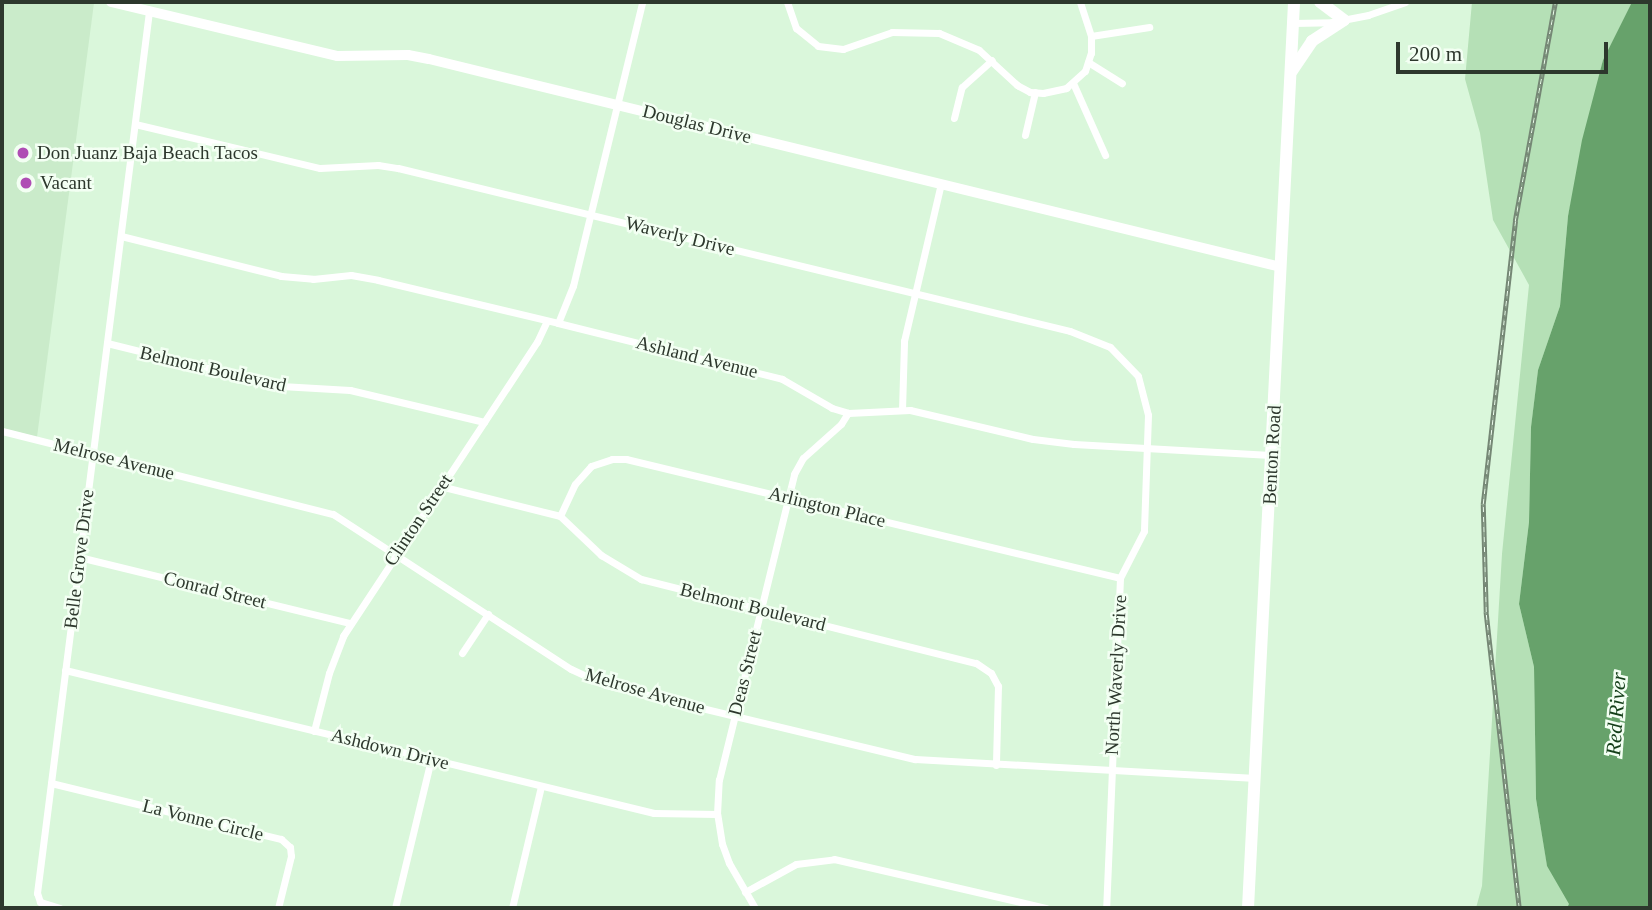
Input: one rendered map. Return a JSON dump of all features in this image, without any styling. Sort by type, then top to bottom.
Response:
[{"type":"main road","name":"Benton Road","points":[[1248,908],[1294,2]]},
{"type":"main road","points":[[1291,73],[1312,41],[1344,20],[1320,2]]},
{"type":"street","name":"Douglas Drive","points":[[114,2],[337,57],[395,55],[429,59],[1281,267]]},
{"type":"street","points":[[558,323],[573,286],[642,2]]},
{"type":"street","points":[[788,2],[796,28],[809,41],[825,48],[842,49],[891,32],[916,30],[960,39],[992,60],[1011,82],[1035,92],[1052,93],[1073,83],[1088,62],[1091,36],[1080,2]]},
{"type":"street","points":[[1293,23],[1344,20],[1405,2]]},
{"type":"street","name":"Belle Grove Drive","points":[[60,908],[38,899],[149,11]]},
{"type":"street","points":[[1091,36],[1149,27]]},
{"type":"street","points":[[954,118],[962,87],[992,60]]},
{"type":"street","points":[[1088,62],[1122,82]]},
{"type":"street","points":[[1073,83],[1105,155]]},
{"type":"street","points":[[1025,135],[1035,92]]},
{"type":"street","name":"Waverly Drive","points":[[135,124],[320,168],[378,165],[398,168],[1078,333],[1110,346],[1132,367],[1142,386],[1148,415],[1147,449]]},
{"type":"street","points":[[902,410],[904,341],[941,183]]},
{"type":"street","name":"Ashland Avenue","points":[[121,236],[281,276],[313,279],[359,276],[558,323],[782,379],[832,408],[848,413],[902,410],[1045,441],[1272,455]]},
{"type":"street","name":"Clinton Street","points":[[314,731],[335,653],[350,623],[537,342],[547,321]]},
{"type":"street","name":"Belmont Boulevard","points":[[107,343],[281,386],[350,390],[484,422]]},
{"type":"street","name":"Deas Street","points":[[755,908],[725,852],[717,814],[719,780],[788,498],[799,464],[837,428],[848,413]]},
{"type":"street","name":"Melrose Avenue","points":[[2,431],[321,510],[356,526],[571,669],[592,679],[901,757],[996,765],[1255,778]]},
{"type":"street","name":"North Waverly Drive","points":[[1107,908],[1120,578],[1144,531],[1147,449]]},
{"type":"street","name":"Arlington Place","points":[[560,516],[585,471],[612,459],[635,460],[1120,578]]},
{"type":"street","name":"Belmont Boulevard","points":[[440,486],[560,516],[601,555],[633,576],[955,656],[985,668],[996,679],[1000,694],[996,765]]},
{"type":"street","name":"Conrad Street","points":[[79,557],[350,623]]},
{"type":"street","points":[[462,653],[488,614]]},
{"type":"street","name":"Ashdown Drive","points":[[65,670],[654,813],[717,814]]},
{"type":"street","points":[[395,908],[431,759]]},
{"type":"street","name":"La Vonne Circle","points":[[51,783],[281,839],[291,852],[278,908]]},
{"type":"street","points":[[512,908],[541,786]]},
{"type":"street","points":[[745,891],[796,864],[834,859],[1046,908]]},
{"type":"shaded area","points":[[1472,2],[1632,2],[1603,60],[1568,216],[1560,306],[1538,370],[1531,428],[1529,522],[1519,604],[1534,667],[1536,799],[1547,865],[1570,904],[1567,908],[1476,908],[1482,886],[1502,554],[1529,285],[1493,220],[1480,133],[1465,79]]},
{"type":"shaded area","points":[[2,3],[94,3],[37,437],[2,428]]},
{"type":"water","name":"Red River","points":[[1632,2],[1650,2],[1650,908],[1567,908],[1569,904],[1547,866],[1536,799],[1534,667],[1519,604],[1529,522],[1531,427],[1538,370],[1560,306],[1568,216],[1582,140],[1603,60]]},
{"type":"railway","points":[[1519,908],[1486,612],[1483,504],[1515,221],[1555,2]]},
{"type":"place","name":"Don Juanz Baja Beach Tacos","points":[[23,153]]},
{"type":"place","name":"Vacant","points":[[26,183]]}]
